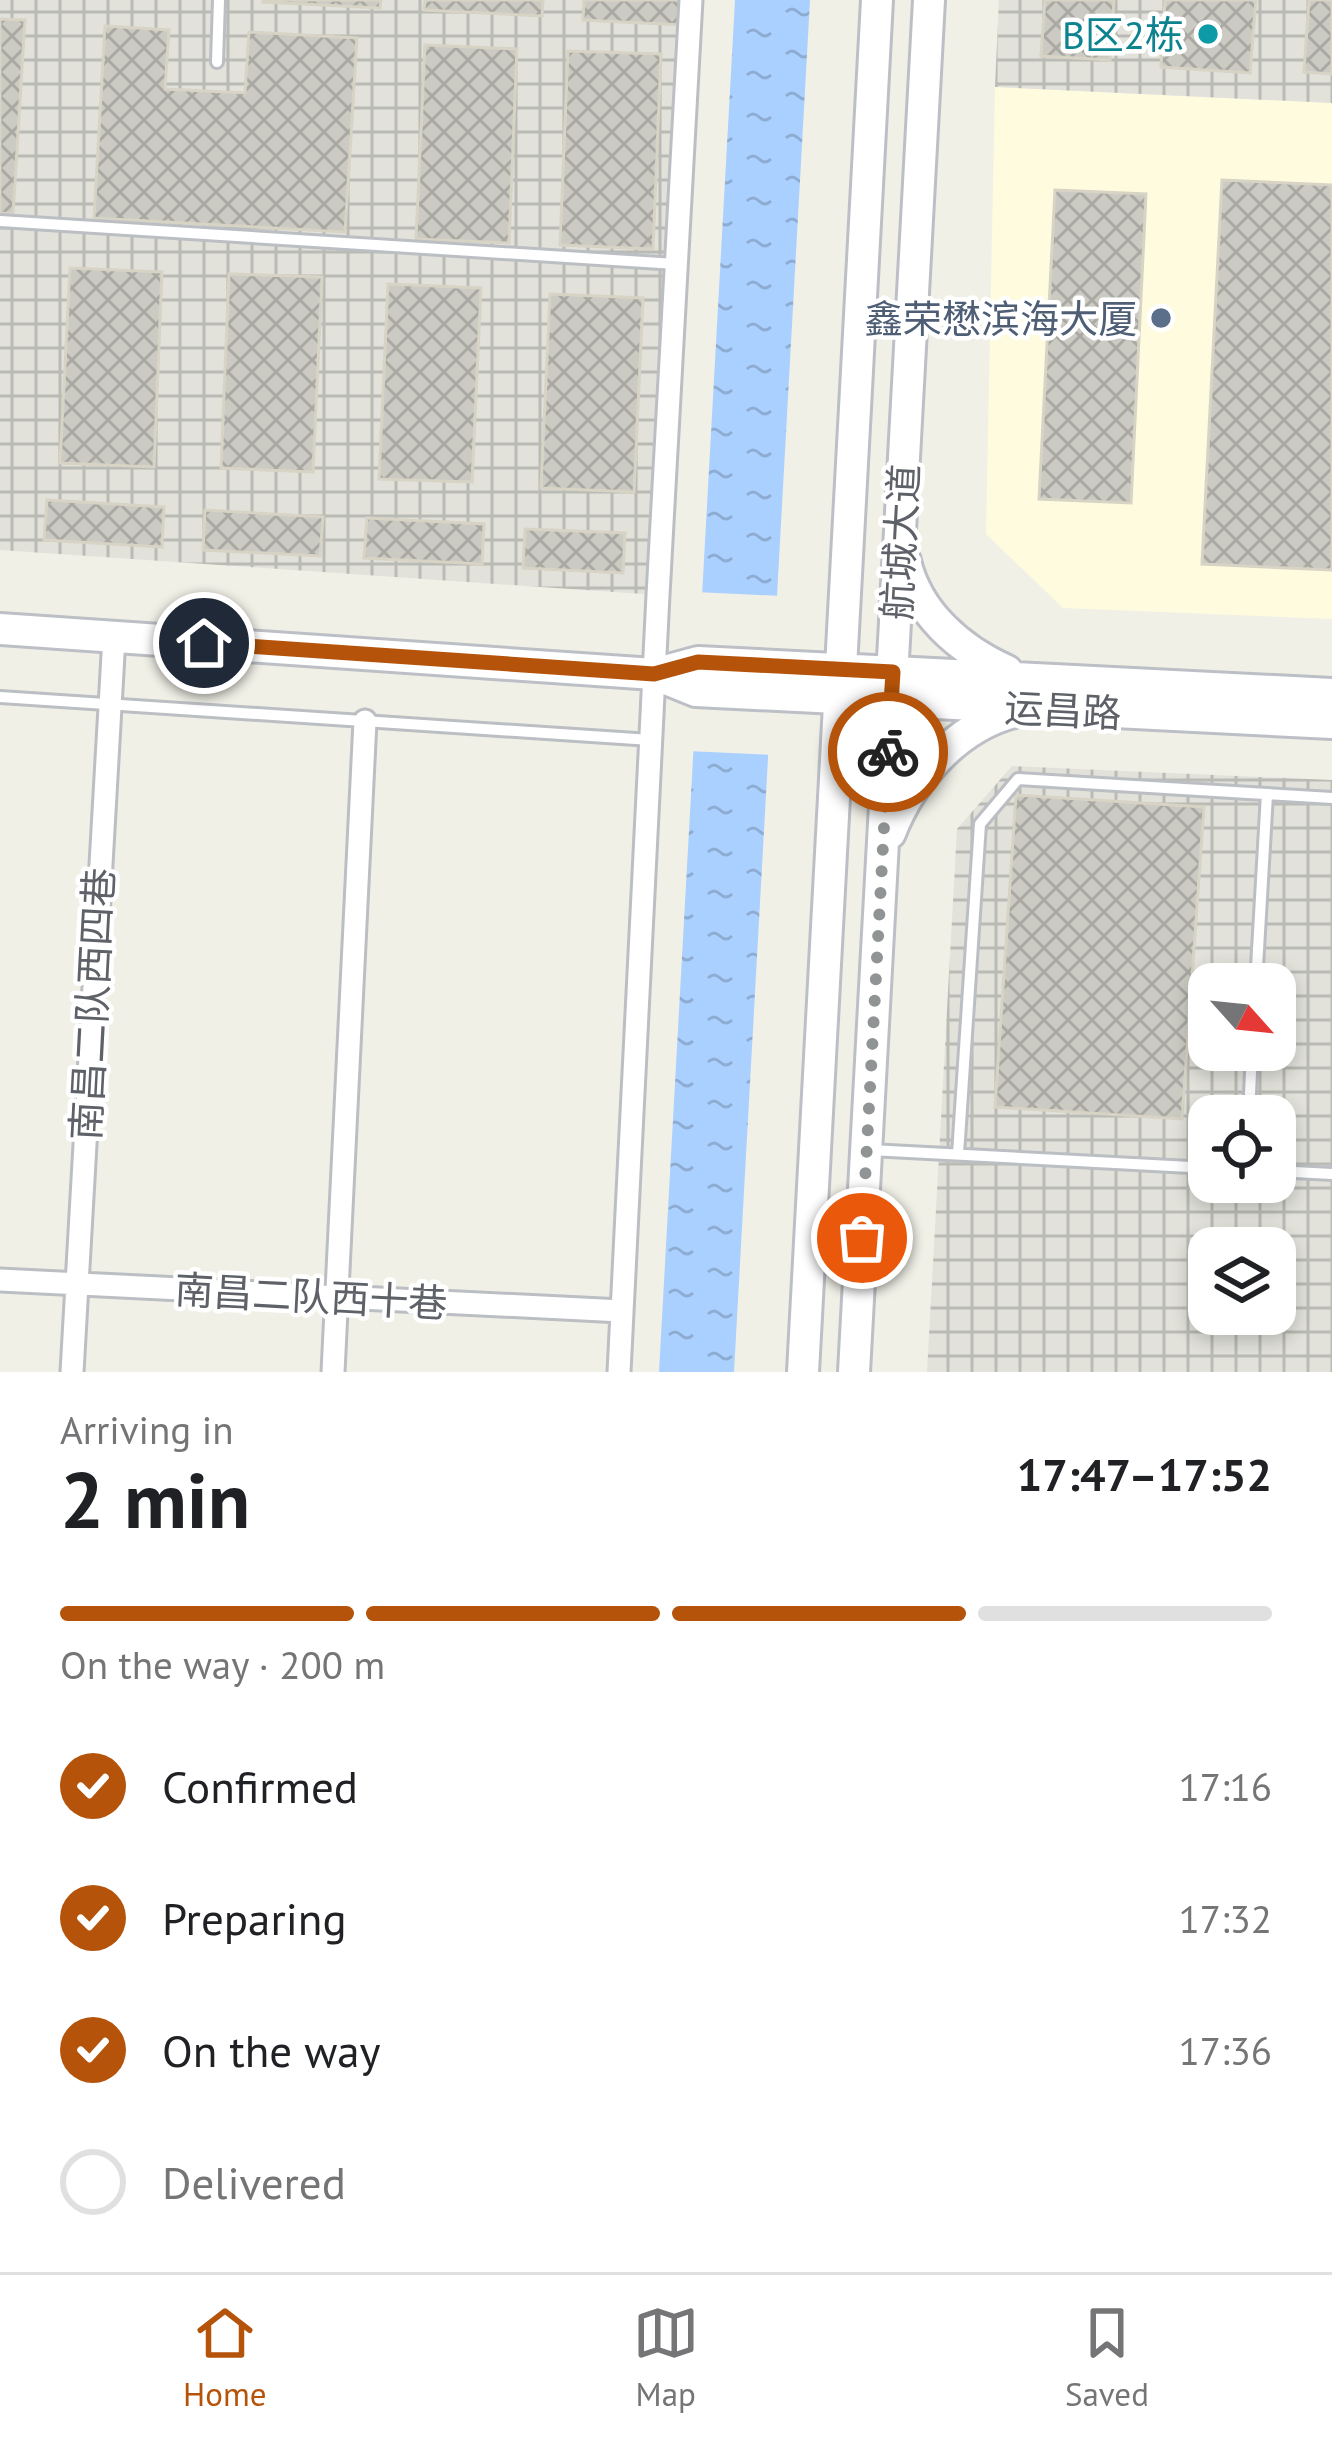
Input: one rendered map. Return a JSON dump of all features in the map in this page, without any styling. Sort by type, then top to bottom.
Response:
[{"type":"main road","name":"航城大道","points":[[802,1372],[877,0]]},
{"type":"main road","name":"航城大道","points":[[854,1372],[929,0]]},
{"type":"main road","points":[[883,850],[896,815],[942,754],[966,733],[1030,694],[952,638],[929,612],[910,581],[900,540]]},
{"type":"main road","name":"运昌路","points":[[0,629],[697,677],[1030,694],[1332,724]]},
{"type":"main road","name":"运昌路","points":[[1030,694],[1332,694]]},
{"type":"street","points":[[619,1372],[691,0]]},
{"type":"street","name":"南昌二队西四巷","points":[[72,1372],[114,637]]},
{"type":"street","points":[[332,1372],[365,721]]},
{"type":"street","name":"南昌二队西十巷","points":[[0,1280],[622,1311]]},
{"type":"lane","points":[[217,62],[220,0]]},
{"type":"lane","points":[[0,221],[676,264]]},
{"type":"lane","points":[[0,697],[651,740]]},
{"type":"lane","points":[[958,1154],[980,824],[1018,779],[1332,798]]},
{"type":"lane","points":[[1257,963],[1268,794]]},
{"type":"lane","points":[[866,1150],[1188,1167]]},
{"type":"lane","points":[[1296,1173],[1332,1174]]},
{"type":"shaded area","points":[[0,0],[691,0],[658,595],[0,550]]},
{"type":"shaded area","points":[[999,0],[1332,0],[1332,103],[995,87]]},
{"type":"shaded area","name":"鑫荣懋滨海大厦","points":[[995,87],[1332,103],[1332,619],[1063,608],[986,534]]},
{"type":"shaded area","points":[[1012,766],[1332,780],[1332,1372],[927,1372],[957,829]]},
{"type":"water","points":[[735,0],[810,0],[734,1372],[659,1372]]},
{"type":"pier","points":[[696,592],[783,596],[774,755],[687,751]]},
{"type":"building","points":[[263,0],[381,0],[380,8]]},
{"type":"building","points":[[425,0],[543,0],[542,16],[424,10]]},
{"type":"building","points":[[584,0],[684,0],[682,25],[583,20]]},
{"type":"building","points":[[1045,0],[1114,0],[1110,60],[1041,56]]},
{"type":"building","name":"B区2栋","points":[[1165,0],[1256,0],[1250,73],[1161,67]]},
{"type":"building","points":[[1309,0],[1332,0],[1332,74],[1304,72]]},
{"type":"building","points":[[0,19],[25,20],[13,214],[0,213]]},
{"type":"building","points":[[105,26],[169,30],[165,89],[245,93],[249,32],[357,38],[345,232],[94,218]]},
{"type":"building","points":[[425,45],[517,49],[509,243],[416,239]]},
{"type":"building","points":[[568,51],[661,54],[653,249],[560,245]]},
{"type":"building","points":[[1222,180],[1332,185],[1332,570],[1202,564]]},
{"type":"building","points":[[1055,190],[1146,194],[1131,503],[1039,499]]},
{"type":"building","points":[[70,268],[162,272],[154,467],[60,463]]},
{"type":"building","points":[[229,274],[322,277],[313,472],[221,468]]},
{"type":"building","points":[[388,284],[481,288],[472,482],[379,479]]},
{"type":"building","points":[[550,294],[643,298],[634,492],[541,488]]},
{"type":"building","points":[[47,500],[164,507],[162,547],[44,540]]},
{"type":"building","points":[[205,510],[323,517],[320,556],[203,550]]},
{"type":"building","points":[[367,518],[484,524],[482,564],[364,558]]},
{"type":"building","points":[[525,529],[625,533],[623,573],[523,568]]},
{"type":"building","points":[[1016,795],[1204,807],[1193,963],[1188,963],[1182,1119],[995,1107]]},
{"type":"way so far","points":[[862,1238],[888,752]]},
{"type":"place","name":"B区2栋","points":[[1208,34]]},
{"type":"place","name":"鑫荣懋滨海大厦","points":[[1161,318]]},
{"type":"route","points":[[204,643],[654,674],[698,662],[893,672],[888,752]]}]
